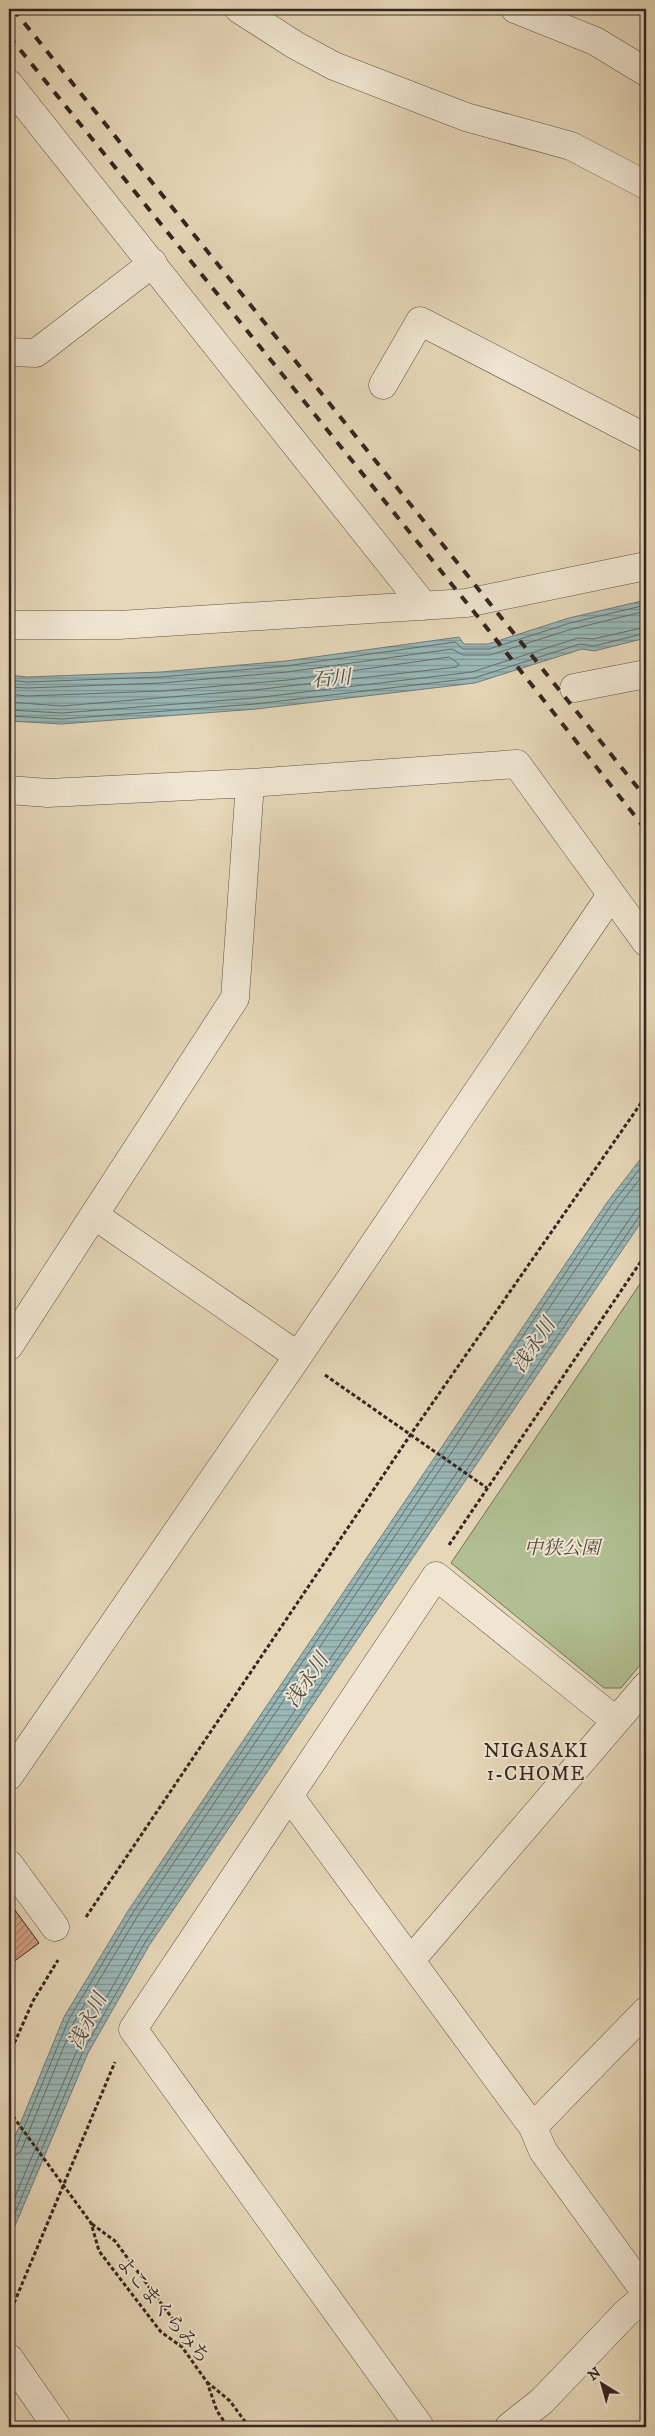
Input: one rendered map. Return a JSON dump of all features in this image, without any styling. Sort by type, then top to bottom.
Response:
[{"type":"street","points":[[239,9],[295,45],[334,66],[466,117],[571,146],[646,185]]},
{"type":"street","points":[[514,9],[595,41],[646,72]]},
{"type":"street","points":[[9,84],[424,606]]},
{"type":"street","points":[[9,352],[36,353],[153,263]]},
{"type":"street","points":[[383,385],[420,321],[646,438]]},
{"type":"street","points":[[9,624],[119,625],[424,606],[488,600],[646,566]]},
{"type":"street","points":[[574,688],[646,674]]},
{"type":"street","points":[[9,790],[48,793],[250,783],[517,764],[646,942]]},
{"type":"street","points":[[9,1346],[235,998],[250,783]]},
{"type":"street","points":[[9,1776],[298,1356],[611,895]]},
{"type":"street","points":[[94,1215],[298,1356]]},
{"type":"street","points":[[420,2427],[133,2029],[290,1797],[436,1576],[616,1721]]},
{"type":"street","points":[[411,1960],[646,1686]]},
{"type":"street","points":[[290,1797],[533,2126],[543,2151],[646,2294],[542,2401],[509,2427]]},
{"type":"street","points":[[9,1864],[54,1927]]},
{"type":"street","points":[[533,2126],[646,2011]]},
{"type":"street","points":[[9,2358],[57,2427]]},
{"type":"path","points":[[84,1920],[411,1434],[646,1096]]},
{"type":"path","points":[[436,1576],[440,1558],[646,1254]]},
{"type":"path","points":[[298,1356],[487,1488]]},
{"type":"path","points":[[9,2054],[33,2001],[63,1953]]},
{"type":"path","points":[[9,2315],[62,2184],[122,2048],[133,2029]]},
{"type":"path","name":"よこまくらみち","points":[[9,2111],[92,2223],[99,2251],[161,2332],[182,2347],[207,2382],[216,2411],[228,2427]]},
{"type":"path","points":[[92,2223],[115,2241],[175,2322],[182,2347]]},
{"type":"path","points":[[207,2382],[230,2401],[249,2427]]},
{"type":"green space","name":"中狭公園","points":[[646,1275],[646,1658],[621,1688],[604,1688],[451,1563]]},
{"type":"water","name":"石川","points":[[646,600],[646,638],[594,651],[582,649],[475,683],[256,709],[62,724],[9,721],[9,675],[27,677],[161,672],[286,661],[459,637],[464,644],[488,644],[569,618]]},
{"type":"water","name":"浅永川","points":[[646,1152],[646,1215],[150,1944],[88,2053],[9,2240],[9,2151],[64,2017],[128,1911],[608,1201]]},
{"type":"building","points":[[9,1902],[39,1943],[9,1965]]},
{"type":"railway","points":[[13,9],[646,798]]},
{"type":"railway","points":[[9,36],[479,618],[646,830]]},
{"type":"district","name":"NIGASAKI 1-CHOME","points":[[536,1762]]}]
